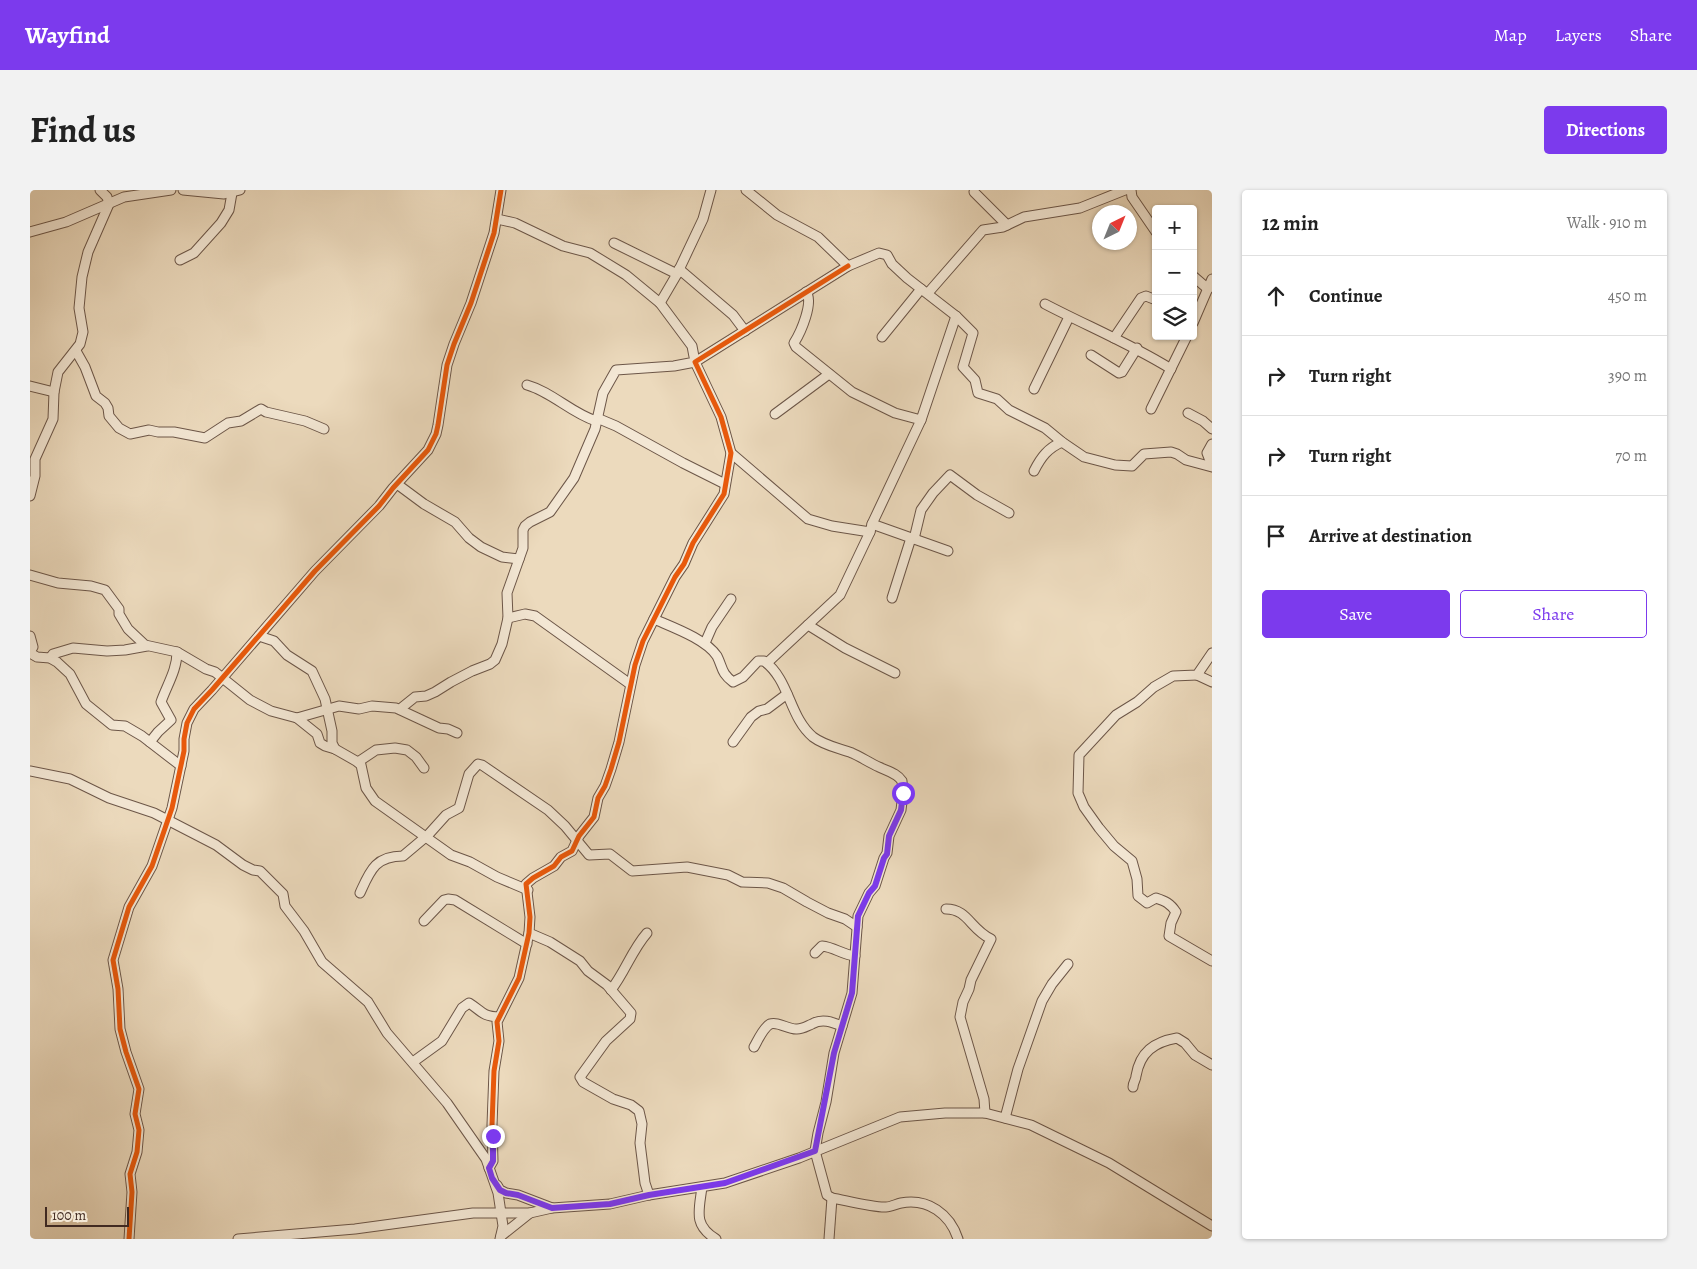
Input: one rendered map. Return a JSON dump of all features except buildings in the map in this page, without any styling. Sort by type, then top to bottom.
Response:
[{"type":"street","points":[[30,496],[35,476],[33,456],[52,419],[58,372],[76,351],[83,332],[79,308],[83,269],[88,252],[109,204],[107,197],[100,190]]},
{"type":"street","points":[[30,232],[66,222],[124,197],[171,190]]},
{"type":"street","points":[[183,190],[224,194],[236,191]]},
{"type":"street","points":[[129,1239],[132,1192],[130,1174],[137,1152],[139,1130],[135,1114],[139,1089],[120,1029],[114,960],[129,908],[152,866],[168,821],[181,766],[188,723],[194,709],[260,636],[314,571],[379,506],[428,450],[436,434],[447,365],[471,303],[497,218],[501,190]]},
{"type":"street","points":[[660,303],[704,219],[711,190]]},
{"type":"street","points":[[746,190],[776,216],[818,237],[848,266]]},
{"type":"street","points":[[882,337],[983,230],[1007,225],[1024,217],[1080,208],[1126,190]]},
{"type":"street","points":[[1130,190],[1132,197],[1152,226]]},
{"type":"street","points":[[180,260],[194,253],[221,223],[229,210],[236,191]]},
{"type":"street","points":[[974,192],[1007,225]]},
{"type":"street","points":[[489,1168],[493,1161],[494,1071],[499,1041],[497,1022],[519,978],[527,944],[530,917],[526,884],[554,866],[572,850],[576,841],[594,818],[598,798],[605,786],[621,734],[630,684],[643,641],[675,577],[684,564],[693,543],[724,494],[731,454],[721,417],[696,362],[692,346],[660,303],[626,274],[590,253],[563,246],[515,224],[497,218]]},
{"type":"street","points":[[614,244],[678,271],[724,306],[745,331]]},
{"type":"street","points":[[400,709],[415,698],[435,692],[472,670],[494,662],[500,649],[508,618],[507,592],[523,548],[523,530],[526,526],[550,512],[559,503],[574,478],[595,429],[603,393],[616,370],[666,367],[696,362],[848,266],[880,253],[887,255],[892,264],[903,274],[956,316],[973,333],[963,367],[975,380],[978,392],[997,399],[1009,410],[1046,428],[1084,457],[1115,465],[1132,466],[1144,454],[1171,452],[1178,454],[1186,460],[1212,466]]},
{"type":"street","points":[[1197,279],[1208,289]]},
{"type":"street","points":[[1197,315],[1212,279]]},
{"type":"street","points":[[806,292],[810,299],[802,330],[795,345],[858,396],[895,413],[921,420]]},
{"type":"street","points":[[1114,338],[1141,298],[1146,296],[1152,298]]},
{"type":"street","points":[[1045,304],[1137,348],[1171,369]]},
{"type":"street","points":[[768,664],[840,595],[921,420],[956,316]]},
{"type":"street","points":[[1034,389],[1069,317]]},
{"type":"street","points":[[1150,409],[1185,340]]},
{"type":"street","points":[[1091,355],[1119,373],[1122,372],[1137,348]]},
{"type":"street","points":[[76,351],[85,367],[96,396],[108,408],[109,416],[119,428],[130,434],[149,430],[174,432],[205,438],[228,423],[241,421],[261,408],[266,412],[305,421],[324,429]]},
{"type":"street","points":[[775,414],[829,374]]},
{"type":"street","points":[[30,386],[54,392]]},
{"type":"street","points":[[527,386],[536,388],[597,420],[616,426],[725,484]]},
{"type":"street","points":[[1188,413],[1203,421],[1212,429]]},
{"type":"street","points":[[1034,471],[1047,450],[1062,442]]},
{"type":"street","points":[[1212,444],[1207,453],[1212,466]]},
{"type":"street","points":[[731,454],[808,519],[832,526],[871,528],[913,538],[948,551]]},
{"type":"street","points":[[892,598],[921,510],[933,493],[950,476],[977,495],[1009,513]]},
{"type":"street","points":[[397,484],[424,504],[455,522],[481,547],[502,557],[518,559]]},
{"type":"street","points":[[30,575],[58,583],[91,586],[104,590],[119,609],[119,614],[128,629],[147,646]]},
{"type":"street","points":[[704,643],[731,598]]},
{"type":"street","points":[[508,618],[525,614],[535,616],[630,684]]},
{"type":"street","points":[[654,619],[704,643],[717,656],[725,676],[733,682],[743,677],[758,661],[761,660],[768,664],[775,671],[801,725],[814,738],[832,748],[853,754],[894,773],[902,781],[901,810],[889,836],[887,854],[875,886],[861,908],[857,927],[852,993],[834,1053],[815,1151],[827,1194],[832,1198],[885,1207],[903,1202],[928,1204],[949,1219],[955,1228],[958,1239]]},
{"type":"street","points":[[808,625],[845,648],[895,673]]},
{"type":"street","points":[[30,636],[33,647],[30,652],[37,657],[50,658],[63,667],[70,674],[86,704],[112,725],[125,726],[150,742],[181,766]]},
{"type":"street","points":[[260,636],[274,641],[287,655],[312,671],[325,699],[332,731],[332,743],[335,749]]},
{"type":"street","points":[[50,658],[53,654],[72,648],[107,651],[147,646],[177,652],[222,678],[250,700],[297,718],[317,734],[320,742],[325,746],[335,749],[358,762],[361,765],[366,788],[375,801],[451,855],[528,890]]},
{"type":"street","points":[[150,742],[171,720],[161,702],[176,670],[177,652]]},
{"type":"street","points":[[1198,675],[1212,653]]},
{"type":"street","points":[[1212,682],[1198,675],[1173,676],[1154,686],[1137,702],[1116,715],[1078,755],[1078,793],[1084,807],[1098,828],[1114,846],[1132,861],[1137,879],[1138,896],[1147,903],[1156,898],[1171,904],[1176,912],[1171,923],[1169,936],[1212,960]]},
{"type":"street","points":[[733,742],[751,717],[759,710],[767,709],[787,694]]},
{"type":"street","points":[[297,718],[339,706],[359,709],[372,706],[400,709],[433,725],[457,733]]},
{"type":"street","points":[[358,762],[376,750],[395,748],[407,750],[416,757],[424,768]]},
{"type":"street","points":[[360,892],[372,868],[390,856],[403,856],[426,837],[446,815],[459,808],[469,774],[478,764],[486,767],[548,810],[565,826],[589,855],[610,854],[632,871],[687,867],[728,875],[742,882],[768,883],[783,888],[828,913],[846,919],[857,927]]},
{"type":"street","points":[[30,770],[70,779],[109,798],[154,813],[207,840],[243,865],[264,874],[283,894],[285,906],[304,931],[322,962],[368,1002],[387,1033],[454,1113],[486,1159],[498,1193],[503,1226],[500,1237]]},
{"type":"street","points":[[424,921],[444,900],[455,900],[527,944]]},
{"type":"street","points":[[946,909],[954,909],[963,914],[978,932],[991,939],[978,964],[963,1002],[960,1017],[984,1099],[985,1113]]},
{"type":"street","points":[[529,933],[550,942],[580,961],[588,971],[599,978],[611,990],[631,1013],[630,1019],[606,1041],[580,1077],[583,1082],[613,1099],[631,1105],[639,1111],[642,1124],[640,1143],[645,1183],[649,1195]]},
{"type":"street","points":[[611,990],[631,955],[647,933]]},
{"type":"street","points":[[814,953],[822,946],[847,956],[855,956]]},
{"type":"street","points":[[1006,1118],[1018,1068],[1042,1001],[1052,984],[1068,964]]},
{"type":"street","points":[[413,1062],[442,1041],[462,1008],[469,1003],[480,1012],[499,1017]]},
{"type":"street","points":[[754,1047],[761,1034],[773,1023],[790,1029],[798,1029],[825,1020],[842,1026]]},
{"type":"street","points":[[1133,1087],[1138,1065],[1142,1058],[1157,1043],[1166,1040],[1177,1038],[1185,1043],[1195,1055],[1212,1066]]},
{"type":"street","points":[[238,1239],[356,1228],[474,1213],[530,1214],[552,1208],[610,1204],[649,1195],[725,1183],[815,1151],[900,1117],[945,1112],[985,1113],[1030,1125],[1109,1162],[1212,1226]]},
{"type":"street","points":[[494,1181],[500,1190],[506,1193],[518,1195],[552,1208]]},
{"type":"street","points":[[702,1187],[699,1220],[701,1226],[716,1239]]},
{"type":"street","points":[[829,1239],[832,1198]]},
{"type":"street","points":[[500,1237],[530,1214]]},
{"type":"cycle path","points":[[129,1239],[132,1192],[130,1174],[137,1152],[139,1130],[135,1114],[139,1089],[120,1029],[118,989],[113,960],[129,907],[152,866],[172,808],[184,751],[187,723],[194,709],[315,571],[379,506],[428,450],[436,434],[447,365],[471,303],[494,233],[501,190]]},
{"type":"cycle path","points":[[489,1168],[493,1161],[494,1071],[499,1041],[497,1022],[519,978],[529,933],[530,917],[526,884],[554,866],[561,857],[572,851],[579,836],[594,817],[598,798],[605,786],[619,742],[635,665],[643,641],[675,577],[684,564],[693,543],[724,494],[731,453],[721,417],[695,362],[848,266]]},
{"type":"route","points":[[493,1136],[493,1161],[489,1168],[492,1178],[500,1190],[552,1208],[610,1204],[649,1195],[725,1183],[815,1151],[834,1053],[852,993],[858,916],[869,893],[875,886],[887,854],[889,836],[901,810],[903,793]]}]
